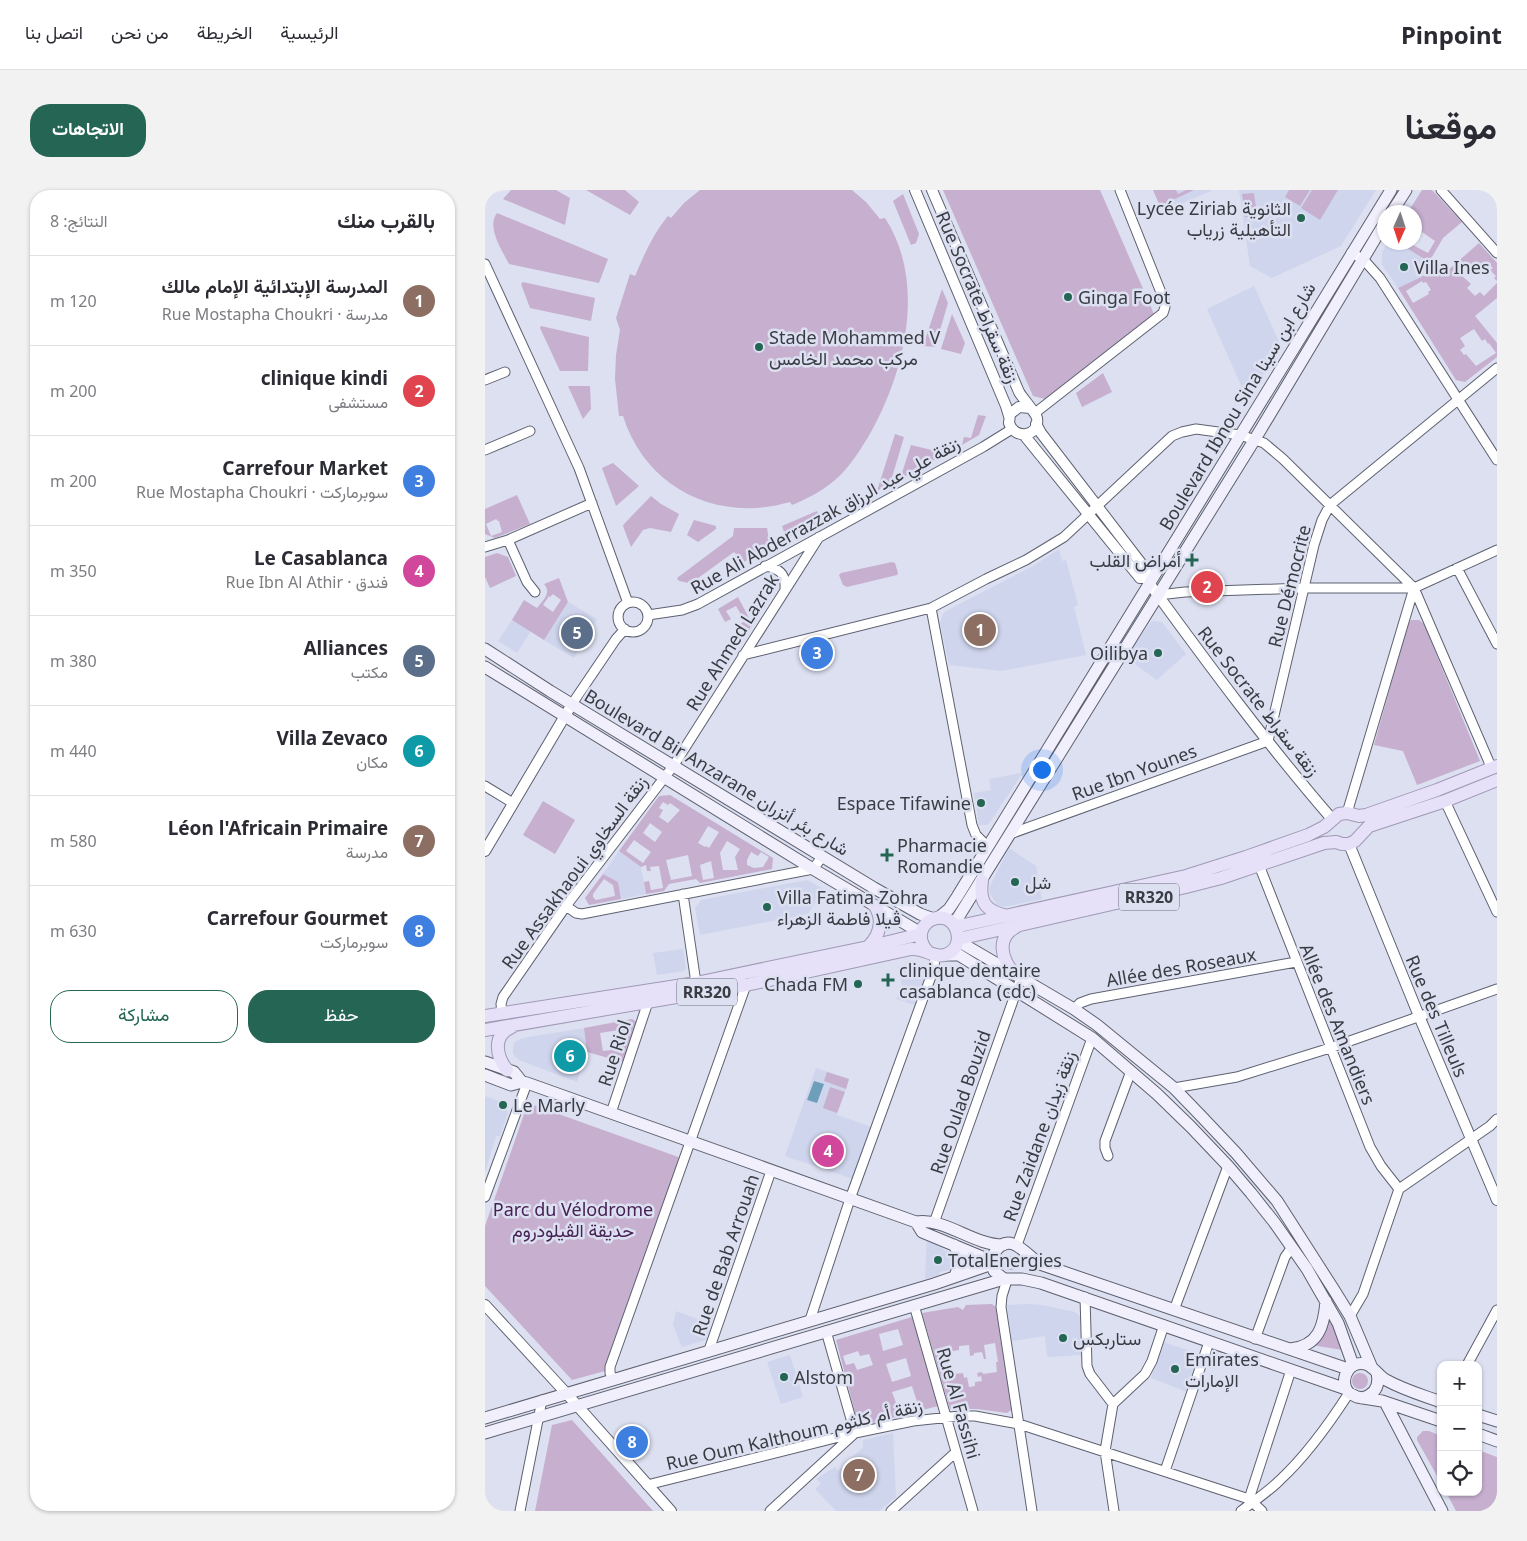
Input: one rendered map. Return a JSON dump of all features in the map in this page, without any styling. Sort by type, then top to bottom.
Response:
[{"type":"main road","name":"Boulevard Ibnou Sina شارع ابن سينا","points":[[936,918],[949,909],[1148,580],[1391,190]]},
{"type":"main road","points":[[1396,205],[1406,190]]},
{"type":"main road","name":"Boulevard Ibnou Sina شارع ابن سينا","points":[[954,925],[1255,439],[1377,237]]},
{"type":"main road","name":"Boulevard Bir Anzarane شارع بئر أنزران","points":[[485,649],[902,905],[920,914],[936,918]]},
{"type":"main road","name":"Boulevard Bir Anzarane شارع بئر أنزران","points":[[485,667],[813,869],[921,933]]},
{"type":"main road","points":[[1349,844],[1355,841],[1369,826],[1445,801],[1495,772]]},
{"type":"main road","name":"RR320","points":[[936,918],[945,919],[954,925],[964,925],[1186,876],[1318,830],[1339,814],[1367,814],[1495,772]]},
{"type":"main road","points":[[1349,814],[1357,818],[1360,825],[1359,835]]},
{"type":"main road","points":[[1331,821],[1330,833],[1336,842]]},
{"type":"main road","name":"RR320","points":[[958,940],[1179,889],[1259,865],[1316,845],[1336,842],[1349,844]]},
{"type":"main road","points":[[982,880],[981,893],[986,907],[997,914],[1007,916]]},
{"type":"main road","points":[[868,947],[876,938],[880,924],[880,917],[875,906]]},
{"type":"main road","points":[[936,918],[926,923],[921,933],[922,944],[936,954],[959,955],[1092,1038],[1131,1071],[1191,1127],[1228,1166],[1274,1222],[1326,1301],[1343,1336],[1350,1367],[1344,1379],[1347,1391]]},
{"type":"main road","points":[[936,954],[953,950],[958,940],[958,932],[954,925]]},
{"type":"main road","points":[[1017,926],[1006,934],[1002,947],[1005,962],[1017,975]]},
{"type":"main road","name":"RR320","points":[[485,1016],[696,983],[868,947],[921,933]]},
{"type":"main road","points":[[958,940],[1074,1009],[1097,1025],[1174,1088],[1235,1153],[1277,1201],[1335,1290],[1349,1316],[1378,1382],[1376,1390],[1363,1398]]},
{"type":"main road","name":"RR320","points":[[485,1030],[746,985],[911,949],[936,954]]},
{"type":"main road","points":[[507,1070],[499,1058],[499,1041],[505,1030],[518,1024]]},
{"type":"main road","points":[[485,1062],[513,1072],[525,1083],[915,1222],[925,1220],[988,1244],[1017,1245],[1040,1264],[1288,1350],[1350,1367],[1363,1364],[1406,1390],[1437,1401]]},
{"type":"main road","points":[[485,1076],[511,1085],[525,1083]]},
{"type":"main road","points":[[915,1222],[922,1232],[992,1262]]},
{"type":"main road","points":[[954,1245],[959,1259],[959,1266],[954,1277]]},
{"type":"main road","points":[[1003,1245],[995,1252],[992,1262],[995,1272],[1009,1279],[1032,1280],[1085,1297],[1291,1370],[1347,1391],[1354,1396],[1385,1402],[1437,1420]]},
{"type":"main road","points":[[485,1433],[913,1305],[1022,1276],[1027,1270],[1029,1262],[1027,1254]]},
{"type":"main road","points":[[485,1418],[954,1277],[992,1262]]},
{"type":"main road","points":[[1288,1350],[1304,1346],[1318,1334],[1323,1325],[1326,1301]]},
{"type":"main road","points":[[1385,1402],[1442,1511]]},
{"type":"main road","points":[[1482,1415],[1497,1421]]},
{"type":"main road","points":[[1482,1435],[1497,1441]]},
{"type":"street","name":"Rue Socrate زنقة سقراط","points":[[915,190],[1009,416]]},
{"type":"street","name":"Rue Socrate زنقة سقراط","points":[[932,190],[1019,392],[1034,415],[1041,433],[1093,509]]},
{"type":"street","points":[[1034,415],[1163,313],[1165,308],[1165,300],[1120,190]]},
{"type":"street","points":[[1441,190],[1497,253]]},
{"type":"street","points":[[1351,253],[1363,259],[1380,278],[1497,460]]},
{"type":"street","points":[[946,262],[961,256]]},
{"type":"street","points":[[485,264],[579,468],[628,603]]},
{"type":"street","name":"Rue Démocrite","points":[[1268,741],[1318,531],[1330,505],[1497,368]]},
{"type":"street","points":[[485,380],[505,372]]},
{"type":"street","points":[[1019,407],[1034,415],[1034,429],[1025,434],[1017,434],[1009,423],[1009,416],[1013,410],[1019,407]]},
{"type":"street","name":"Rue Ali Abderrazzak زنقة علي عبد الرزاق","points":[[648,615],[692,607],[983,447],[1012,429]]},
{"type":"street","points":[[743,655],[931,608],[1026,560],[1064,537],[1162,444],[1177,434],[1196,429],[1240,435],[1264,443],[1283,459],[1413,588],[1495,772]]},
{"type":"street","points":[[485,450],[531,431]]},
{"type":"street","name":"Rue Socrate زنقة سقراط","points":[[1025,434],[1147,571],[1148,580],[1193,644],[1331,821]]},
{"type":"street","points":[[485,547],[508,540],[592,503]]},
{"type":"street","name":"Rue Ahmed Lazrak","points":[[664,777],[819,537]]},
{"type":"street","points":[[508,540],[527,582],[535,592]]},
{"type":"street","points":[[1158,595],[1185,592],[1304,588],[1413,588],[1497,550]]},
{"type":"street","points":[[765,566],[781,572],[785,580],[785,588]]},
{"type":"street","points":[[1457,568],[1497,644]]},
{"type":"street","points":[[1349,814],[1413,588]]},
{"type":"street","points":[[635,602],[642,605],[648,615],[647,622],[641,629],[632,631],[625,629],[620,623],[619,614],[628,603],[635,602]]},
{"type":"street","points":[[931,608],[972,825],[976,835],[987,846]]},
{"type":"street","points":[[485,851],[565,716],[625,629]]},
{"type":"street","name":"Rue Ibn Younes","points":[[1010,834],[1268,741]]},
{"type":"street","name":"Rue Assakhaoui زنقة السخاوي","points":[[502,1014],[501,1004],[503,996],[566,906],[664,777]]},
{"type":"street","points":[[485,786],[513,803]]},
{"type":"street","points":[[1445,801],[1497,912]]},
{"type":"street","name":"Rue des Tilleuls","points":[[1349,844],[1497,1200]]},
{"type":"street","points":[[566,906],[576,913],[582,914],[813,869],[823,857]]},
{"type":"street","name":"Allée des Amandiers","points":[[1259,865],[1330,1048],[1373,1152],[1381,1166],[1399,1189]]},
{"type":"street","points":[[683,894],[696,983]]},
{"type":"street","points":[[810,1320],[850,1199],[934,968],[936,954]]},
{"type":"street","name":"Allée des Roseaux","points":[[1074,1009],[1081,1003],[1091,999],[1296,962]]},
{"type":"street","name":"Rue Oulad Bouzid","points":[[934,1223],[1016,991],[1017,975]]},
{"type":"street","points":[[613,1379],[610,1367],[746,985]]},
{"type":"street","points":[[1174,1088],[1237,1077],[1330,1048],[1497,989]]},
{"type":"street","name":"Rue Riol","points":[[611,1114],[648,1002]]},
{"type":"street","name":"Rue Zaidane زنقة زيدان","points":[[1017,1245],[1092,1038]]},
{"type":"street","points":[[1108,1156],[1105,1141],[1131,1071]]},
{"type":"street","points":[[485,1197],[525,1083]]},
{"type":"street","points":[[1349,1316],[1363,1294],[1399,1189],[1497,1119]]},
{"type":"street","points":[[1175,1310],[1228,1166]]},
{"type":"street","name":"Rue de Bab Arrouah","points":[[709,1350],[771,1170]]},
{"type":"street","points":[[1255,1338],[1285,1257],[1292,1247]]},
{"type":"street","points":[[1009,1279],[1002,1296],[1001,1307],[1032,1511]]},
{"type":"street","points":[[1085,1297],[1087,1366],[1089,1374],[1113,1404]]},
{"type":"street","points":[[485,1305],[671,1511]]},
{"type":"street","name":"Rue Al Fassihi","points":[[913,1305],[973,1511]]},
{"type":"street","points":[[1469,1361],[1497,1310]]},
{"type":"street","points":[[1114,1511],[1105,1451],[1113,1404],[1145,1374],[1152,1361],[1164,1326]]},
{"type":"street","points":[[770,1511],[855,1433],[826,1331]]},
{"type":"street","points":[[1165,1471],[1209,1342]]},
{"type":"street","points":[[1251,1500],[1291,1370]]},
{"type":"street","points":[[1241,1511],[1251,1500],[1279,1482],[1292,1468],[1333,1418],[1347,1391]]},
{"type":"street","points":[[520,1511],[542,1400]]},
{"type":"street","name":"Rue Oum Kalthoum زنقة أم كلثوم","points":[[647,1485],[913,1420],[946,1416],[975,1416],[1019,1424],[1105,1451],[1251,1500],[1262,1511]]},
{"type":"street","points":[[891,1511],[956,1452]]},
{"type":"shaded area","points":[[1153,190],[1213,190],[1163,212]]},
{"type":"shaded area","name":"Lycée Ziriab الثانوية التأهيلية زرياب","points":[[1239,190],[1376,190],[1341,246],[1272,278],[1250,266]]},
{"type":"shaded area","points":[[1383,250],[1410,250],[1440,268],[1398,288],[1382,265]]},
{"type":"shaded area","points":[[1254,286],[1281,346],[1247,399],[1207,309]]},
{"type":"shaded area","points":[[1059,549],[1062,561],[1066,560],[1078,605],[1074,607],[1086,655],[1001,671],[949,665],[940,623],[943,614],[1033,566]]},
{"type":"shaded area","points":[[568,602],[597,619],[574,658],[544,640]]},
{"type":"shaded area","points":[[512,620],[531,631],[517,653],[498,641]]},
{"type":"shaded area","points":[[1152,621],[1162,622],[1186,654],[1157,680],[1125,657]]},
{"type":"shaded area","points":[[1022,774],[988,825],[979,825],[974,793],[991,790],[989,779]]},
{"type":"shaded area","points":[[1009,848],[1036,866],[1042,899],[1003,907],[998,906],[990,894],[989,888]]},
{"type":"shaded area","points":[[619,851],[641,867],[646,894],[621,899],[618,882],[603,874]]},
{"type":"shaded area","points":[[807,880],[824,889],[808,914],[700,935],[695,908],[701,900]]},
{"type":"shaded area","points":[[683,949],[686,968],[684,971],[657,975],[653,953]]},
{"type":"shaded area","points":[[907,964],[923,965],[927,971],[915,1005],[896,999],[902,986],[898,967]]},
{"type":"shaded area","points":[[584,1028],[587,1052],[577,1082],[519,1060],[513,1054],[515,1042],[523,1038]]},
{"type":"shaded area","points":[[816,1068],[849,1079],[837,1115],[872,1127],[853,1179],[785,1156]]},
{"type":"shaded area","points":[[485,1096],[504,1103],[508,1113],[500,1136],[496,1136],[485,1173]]},
{"type":"shaded area","points":[[927,1239],[941,1245],[944,1250],[954,1254],[955,1268],[925,1279]]},
{"type":"shaded area","points":[[1029,1304],[1075,1312],[1080,1316],[1082,1355],[1047,1357],[1045,1336],[1012,1341],[1007,1305]]},
{"type":"shaded area","points":[[676,1311],[711,1324],[706,1340],[682,1347],[673,1325]]},
{"type":"shaded area","points":[[1163,1342],[1199,1354],[1187,1392],[1151,1378]]},
{"type":"shaded area","points":[[790,1355],[803,1397],[781,1404],[767,1362]]},
{"type":"shaded area","points":[[893,1433],[896,1497],[879,1511],[836,1511],[815,1489],[821,1483],[816,1479],[835,1467],[838,1471],[863,1447],[863,1440]]},
{"type":"green space","points":[[511,190],[556,190],[570,198],[565,225],[503,199]]},
{"type":"green space","points":[[586,190],[625,190],[639,202],[630,215]]},
{"type":"green space","name":"Stade Mohammed V مركب محمد الخامس","points":[[700,190],[852,190],[866,202],[880,219],[885,218],[898,243],[905,269],[908,297],[907,325],[894,381],[871,432],[850,464],[830,484],[792,505],[790,502],[763,507],[737,508],[712,503],[688,494],[667,481],[649,463],[634,442],[623,416],[619,416],[615,379],[620,330],[616,318],[630,274],[635,276],[653,237],[668,216],[671,218],[684,203]]},
{"type":"green space","name":"Ginga Foot","points":[[943,190],[1100,190],[1154,314],[1045,399],[1033,396]]},
{"type":"green space","points":[[1153,190],[1176,190],[1178,194],[1186,190],[1194,190],[1160,206]]},
{"type":"green space","points":[[1289,190],[1310,190],[1300,206],[1285,197]]},
{"type":"green space","points":[[1312,190],[1338,190],[1320,220],[1301,208]]},
{"type":"green space","points":[[1422,190],[1432,190],[1462,222],[1443,238],[1429,262],[1410,250],[1422,250],[1428,253],[1435,241],[1422,232],[1422,205],[1412,205]]},
{"type":"green space","points":[[1254,193],[1257,216],[1245,217],[1242,194]]},
{"type":"green space","points":[[903,194],[919,234],[916,243],[911,245],[893,201]]},
{"type":"green space","points":[[497,213],[608,259],[599,283],[509,264],[494,232],[493,225]]},
{"type":"green space","points":[[1479,243],[1497,263],[1497,281],[1494,278],[1496,276],[1490,270],[1493,268],[1487,262],[1475,274],[1468,268],[1461,275],[1471,284],[1467,288],[1475,296],[1480,292],[1484,296],[1497,283],[1497,298],[1475,316],[1497,343],[1497,357],[1465,382],[1456,380],[1398,288],[1440,268],[1446,272]],"holes":[[[1422,281],[1423,283],[1426,282],[1431,290],[1428,292],[1429,294],[1413,303],[1406,291]],[[1474,329],[1482,341],[1485,339],[1496,353],[1476,366],[1460,350],[1465,346],[1460,338]]]},
{"type":"green space","points":[[523,282],[595,298],[591,321],[530,308],[521,284]]},
{"type":"green space","points":[[942,289],[948,303],[935,347],[923,346]]},
{"type":"green space","points":[[952,314],[965,343],[961,354],[941,349]]},
{"type":"green space","points":[[541,326],[589,337],[588,371],[560,371],[540,328]]},
{"type":"green space","points":[[1103,373],[1112,392],[1082,407],[1076,393]]},
{"type":"green space","points":[[568,386],[590,386],[591,409],[583,419]]},
{"type":"green space","points":[[978,415],[986,416],[979,435],[962,445],[964,437],[971,438]]},
{"type":"green space","points":[[895,434],[904,437],[890,484],[877,491]]},
{"type":"green space","points":[[943,444],[956,448],[900,479],[911,445],[940,452]]},
{"type":"green space","points":[[613,463],[639,486],[616,506],[602,468]]},
{"type":"green space","points":[[517,495],[530,524],[495,538],[485,534],[485,509]],"holes":[[[496,519],[502,532],[491,536],[486,524]]]},
{"type":"green space","points":[[651,496],[679,514],[671,532],[650,528],[643,530],[631,547],[623,526]]},
{"type":"green space","points":[[817,511],[821,522],[786,538],[782,526]]},
{"type":"green space","points":[[694,520],[716,526],[716,529],[698,542],[687,535]]},
{"type":"green space","points":[[734,528],[767,528],[770,546],[744,562],[734,552],[694,581],[689,583],[679,581],[677,578],[733,536]]},
{"type":"green space","points":[[497,553],[508,557],[516,576],[490,588],[485,577],[485,557]]},
{"type":"green space","points":[[892,562],[895,563],[897,575],[847,587],[843,585],[839,575],[841,573]]},
{"type":"green space","points":[[559,578],[568,602],[544,640],[512,620],[524,600],[537,608],[547,593],[544,584]],"holes":[[[553,594],[561,600],[553,612],[543,605],[549,596]]]},
{"type":"green space","points":[[738,597],[749,618],[754,622],[747,633],[734,624],[737,626],[745,621],[736,606],[726,611],[731,619],[725,622],[718,609]]},
{"type":"green space","points":[[1411,620],[1419,620],[1424,624],[1480,761],[1417,785],[1403,751],[1374,745],[1408,624]]},
{"type":"green space","points":[[670,795],[773,858],[772,869],[700,883],[696,879],[669,884],[664,891],[646,894],[644,882],[649,881],[651,890],[663,888],[659,866],[650,867],[651,871],[647,871],[646,865],[641,867],[619,851],[659,796]],"holes":[[[663,802],[668,805],[670,803],[680,810],[668,823],[659,817],[663,810],[659,808]],[[650,823],[662,832],[655,842],[643,833]],[[708,826],[719,832],[709,848],[698,843]],[[634,840],[651,852],[643,863],[626,851]],[[727,841],[740,849],[735,857],[738,870],[723,870],[720,853]],[[751,852],[758,856],[761,852],[769,857],[763,867],[754,868],[747,865]],[[688,855],[692,876],[671,880],[666,860]],[[711,861],[714,878],[703,880],[700,865]]]},
{"type":"green space","points":[[543,801],[575,820],[555,854],[523,835]]},
{"type":"green space","points":[[603,874],[618,882],[621,899],[589,905],[585,898]],"holes":[[[604,879],[613,885],[615,896],[596,900],[593,897],[593,894]]]},
{"type":"green space","points":[[632,1019],[637,1022],[623,1062],[587,1052],[584,1028]],"holes":[[[619,1030],[620,1039],[618,1040],[619,1049],[603,1051],[600,1033]]]},
{"type":"green space","points":[[827,1072],[849,1079],[846,1089],[824,1081]]},
{"type":"green space","points":[[830,1087],[845,1092],[837,1113],[823,1108]]},
{"type":"green space","name":"Parc du Vélodrome حديقة الڤيلودروم","points":[[528,1103],[681,1158],[605,1371],[572,1380],[485,1286],[485,1226]]},
{"type":"green space","points":[[1008,1256],[1014,1256],[1018,1263],[1014,1270],[1008,1270],[1004,1266],[1004,1260]]},
{"type":"green space","points":[[992,1304],[997,1308],[1013,1409],[1007,1413],[977,1409],[950,1409],[922,1313],[958,1307],[963,1310],[966,1305]],"holes":[[[995,1343],[998,1362],[996,1362],[997,1372],[977,1373],[978,1377],[981,1376],[982,1381],[975,1382],[975,1386],[969,1387],[967,1377],[964,1378],[963,1373],[954,1374],[953,1371],[946,1372],[944,1359],[948,1358],[947,1352],[959,1350],[959,1346],[969,1345],[970,1356],[974,1355],[974,1353],[982,1352],[984,1359],[986,1359],[984,1345]]]},
{"type":"green space","points":[[912,1317],[938,1406],[861,1426],[858,1424],[836,1340]],"holes":[[[898,1329],[903,1345],[883,1351],[879,1334]],[[858,1351],[860,1356],[869,1354],[873,1365],[857,1370],[854,1363],[846,1365],[843,1356]],[[906,1358],[911,1376],[892,1382],[886,1364]],[[912,1386],[918,1405],[899,1411],[892,1392]]]},
{"type":"green space","points":[[1330,1319],[1343,1350],[1311,1345],[1325,1330]]},
{"type":"green space","points":[[1360,1373],[1366,1375],[1368,1381],[1366,1387],[1360,1389],[1354,1387],[1352,1381],[1354,1375]]},
{"type":"green space","points":[[572,1420],[653,1511],[535,1511],[552,1425]]},
{"type":"green space","points":[[1423,1431],[1437,1434],[1437,1476],[1417,1440],[1417,1437]]},
{"type":"green space","points":[[1482,1451],[1497,1457],[1497,1511],[1456,1511],[1448,1496],[1482,1496]]},
{"type":"water","points":[[814,1081],[824,1084],[817,1103],[807,1100]]},
{"type":"place","name":"Lycée Ziriab الثانوية التأهيلية زرياب","points":[[1301,218]]},
{"type":"place","name":"Villa Ines","points":[[1404,267]]},
{"type":"place","name":"Ginga Foot","points":[[1068,297]]},
{"type":"place","name":"Stade Mohammed V مركب محمد الخامس","points":[[759,347]]},
{"type":"place","name":"أمراض القلب","points":[[1192,560]]},
{"type":"place","name":"clinique kindi","points":[[1207,587]]},
{"type":"place","name":"المدرسة الإبتدائية الإمام مالك","points":[[980,630]]},
{"type":"place","name":"Alliances","points":[[577,633]]},
{"type":"place","name":"Carrefour Market","points":[[817,653]]},
{"type":"place","name":"Oilibya","points":[[1158,653]]},
{"type":"place","name":"Espace Tifawine","points":[[981,803]]},
{"type":"place","name":"Pharmacie Romandie","points":[[887,855]]},
{"type":"place","name":"شل","points":[[1015,882]]},
{"type":"place","name":"Villa Fatima Zohra ڤيلا فاطمة الزهراء","points":[[767,907]]},
{"type":"place","name":"clinique dentaire casablanca (cdc)","points":[[888,980]]},
{"type":"place","name":"Chada FM","points":[[858,984]]},
{"type":"place","name":"Villa Zevaco","points":[[570,1056]]},
{"type":"place","name":"Le Marly","points":[[503,1105]]},
{"type":"place","name":"Le Casablanca","points":[[828,1151]]},
{"type":"place","name":"TotalEnergies","points":[[938,1260]]},
{"type":"place","name":"ستاربكس","points":[[1063,1338]]},
{"type":"place","name":"Emirates الإمارات","points":[[1175,1369]]},
{"type":"place","name":"Alstom","points":[[784,1377]]},
{"type":"place","name":"Carrefour Gourmet","points":[[632,1442]]},
{"type":"place","name":"Léon l'Africain Primaire","points":[[859,1475]]}]
